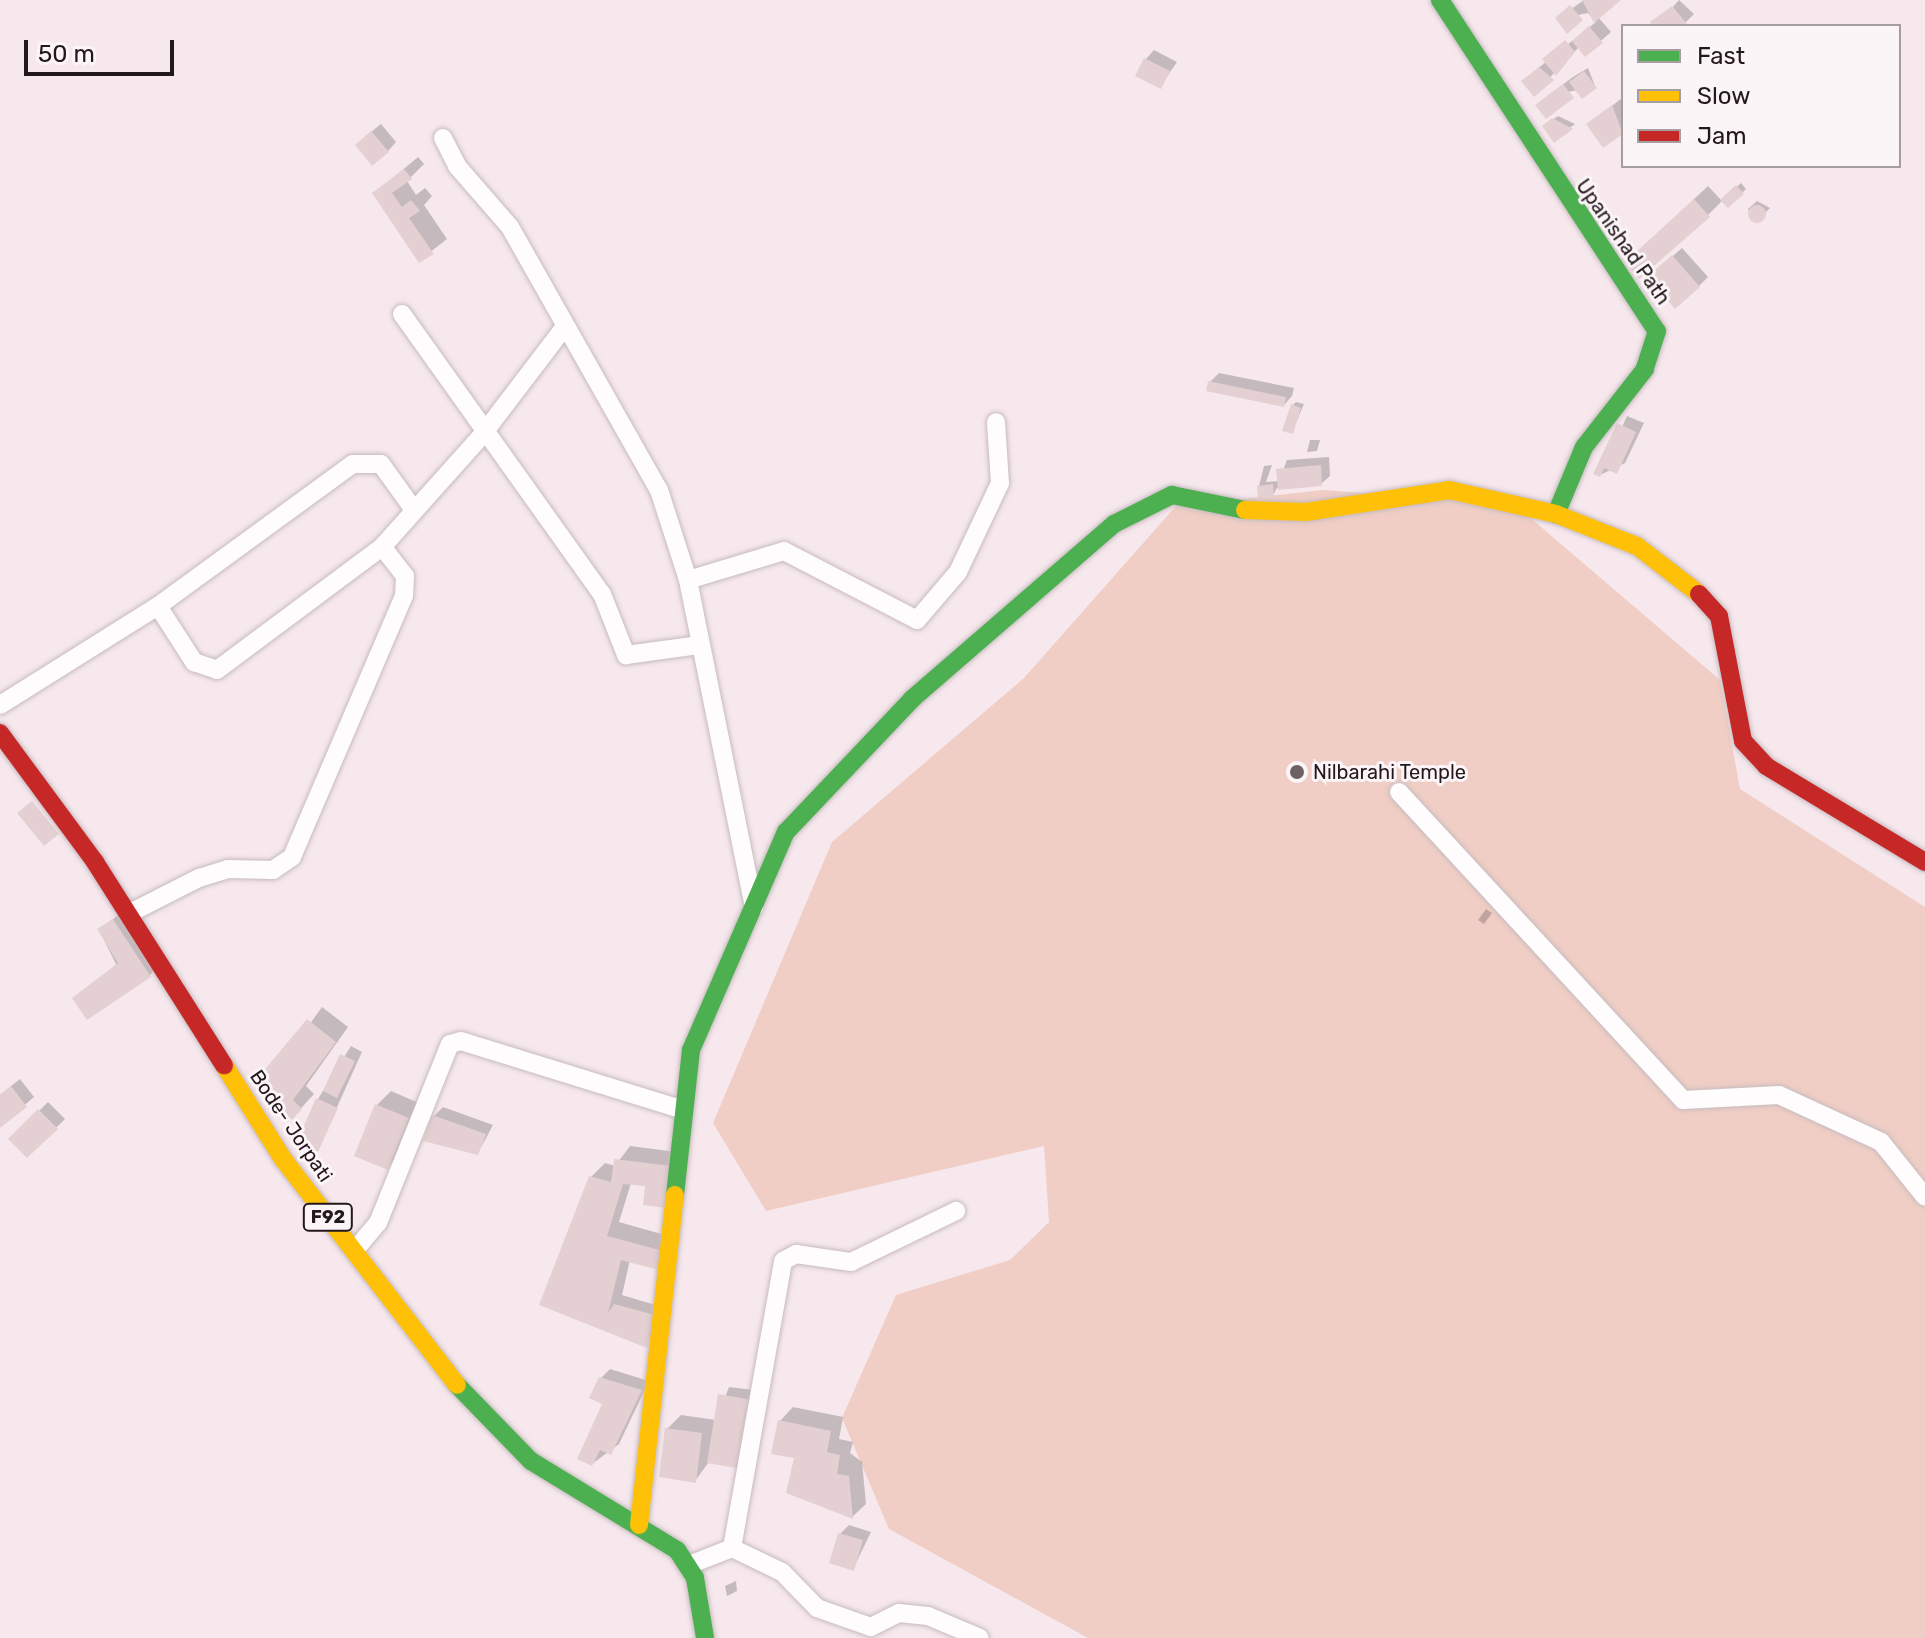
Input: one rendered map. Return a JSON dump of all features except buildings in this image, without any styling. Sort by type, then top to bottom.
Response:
[{"type":"main road","name":"Upanishad Path","points":[[1440,0],[1657,331],[1645,369],[1584,447],[1556,514]]},
{"type":"main road","points":[[639,1525],[691,1050],[786,832],[912,699],[1114,524],[1160,501],[1200,497],[1256,512],[1306,512],[1449,490],[1556,514],[1637,546],[1681,575],[1719,616],[1743,741],[1766,766],[1925,862]]},
{"type":"main road","name":"Bode- Jorpati","points":[[0,733],[128,914],[283,1159],[498,1435],[639,1525],[689,1565]]},
{"type":"main road","points":[[689,1565],[705,1638]]},
{"type":"street","points":[[443,138],[457,166],[510,227],[563,329],[644,458],[688,580],[754,907]]},
{"type":"street","points":[[402,314],[483,434],[535,494],[602,594],[626,655],[700,645]]},
{"type":"street","points":[[158,606],[194,662],[217,670],[382,547],[483,434],[563,329]]},
{"type":"street","points":[[688,580],[784,551],[917,620],[958,572],[1000,483],[996,422]]},
{"type":"street","points":[[0,705],[158,606],[353,464],[381,464],[414,510]]},
{"type":"street","points":[[128,914],[199,878],[228,869],[273,870],[292,857],[404,596],[405,576],[382,547]]},
{"type":"street","points":[[1399,792],[1683,1100],[1779,1095],[1881,1142],[1925,1197]]},
{"type":"street","points":[[355,1250],[378,1223],[450,1044],[461,1041],[684,1110]]},
{"type":"street","points":[[732,1548],[783,1261],[796,1254],[835,1266],[851,1262],[956,1211]]},
{"type":"street","points":[[689,1565],[732,1548],[782,1572],[817,1608],[844,1618],[871,1627],[899,1613],[928,1616],[980,1638]]},
{"type":"shaded area","points":[[1323,490],[1514,504],[1720,680],[1740,789],[1925,907],[1925,1638],[1088,1638],[889,1529],[842,1418],[896,1295],[1010,1260],[1049,1222],[1044,1146],[766,1211],[713,1123],[832,842],[1024,678],[1176,506]]},
{"type":"traffic: fast","points":[[1440,0],[1657,331],[1645,369],[1584,447],[1556,514]]},
{"type":"traffic: fast","points":[[675,1195],[691,1050],[786,832],[912,699],[1114,524],[1172,495],[1245,510]]},
{"type":"traffic: fast","points":[[457,1385],[531,1461],[677,1550],[695,1578],[705,1638]]},
{"type":"traffic: slow","points":[[1245,510],[1306,512],[1449,490],[1556,514],[1637,546],[1699,594]]},
{"type":"traffic: slow","points":[[224,1065],[283,1159],[457,1385]]},
{"type":"traffic: slow","points":[[639,1525],[675,1195]]},
{"type":"traffic: jam","points":[[1699,594],[1719,616],[1743,741],[1766,766],[1925,862]]},
{"type":"traffic: jam","points":[[0,733],[95,862],[224,1065]]},
{"type":"place","name":"Nilbarahi Temple","points":[[1297,772]]}]
